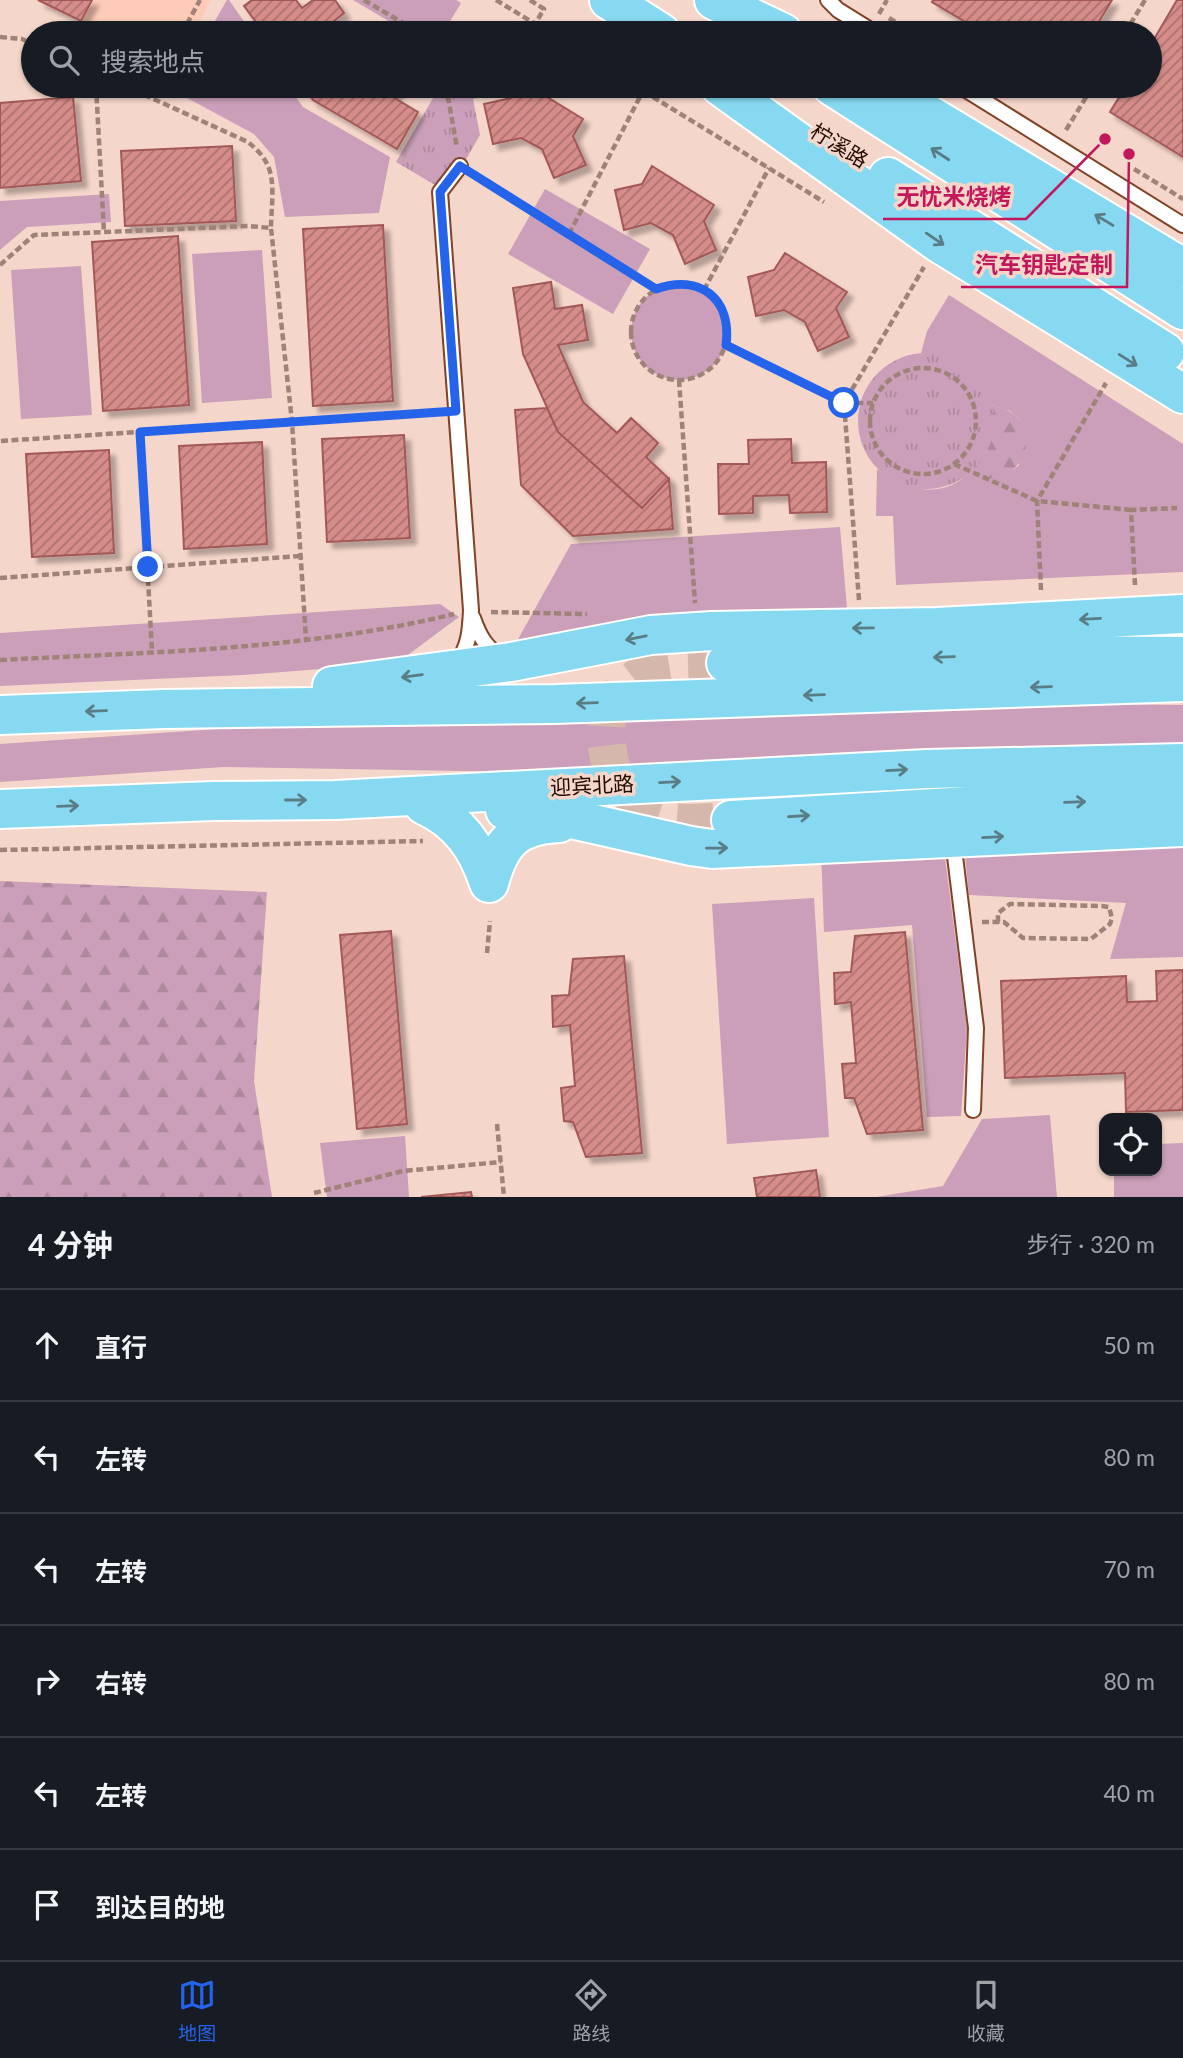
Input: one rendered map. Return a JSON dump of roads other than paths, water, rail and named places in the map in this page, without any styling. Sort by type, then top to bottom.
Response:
[{"type":"main road","points":[[601,0],[630,21]]},
{"type":"main road","points":[[608,0],[642,21]]},
{"type":"main road","points":[[697,0],[762,21]]},
{"type":"main road","points":[[738,13],[756,21]]},
{"type":"main road","points":[[737,98],[939,243],[1183,394]]},
{"type":"main road","name":"柠溪路","points":[[763,98],[1183,363]]},
{"type":"main road","points":[[851,98],[1183,310]]},
{"type":"main road","points":[[901,98],[1183,268]]},
{"type":"main road","points":[[164,709],[511,662],[651,635],[712,631],[937,627],[1183,614]]},
{"type":"main road","points":[[1012,655],[1183,635]]},
{"type":"main road","points":[[726,663],[1012,655],[1183,656]]},
{"type":"main road","points":[[0,715],[164,709],[555,704],[1183,682]]},
{"type":"main road","name":"迎宾北路","points":[[0,809],[214,801],[335,800],[927,769],[1183,763]]},
{"type":"main road","points":[[731,820],[970,806],[1183,798]]},
{"type":"main road","points":[[335,800],[545,813],[712,849],[1183,827]]},
{"type":"main road","points":[[424,805],[447,818],[470,840],[489,883],[496,858],[510,838],[519,832],[542,824],[592,824]]},
{"type":"lane","points":[[828,0],[856,21]]},
{"type":"lane","points":[[979,98],[1183,225]]},
{"type":"lane","points":[[452,670],[470,637],[471,610],[440,192],[460,166]]},
{"type":"lane","points":[[471,610],[479,635],[490,650],[511,662]]},
{"type":"lane","points":[[953,839],[976,1028],[973,1110]]},
{"type":"tunnel","points":[[726,663],[679,664],[645,673],[627,686],[612,704],[606,735],[615,778],[628,801],[637,809],[671,822],[731,820]]},
{"type":"place","name":"无忧米烧烤","points":[[1105,139]]},
{"type":"place","name":"汽车钥匙定制","points":[[1129,154]]}]
